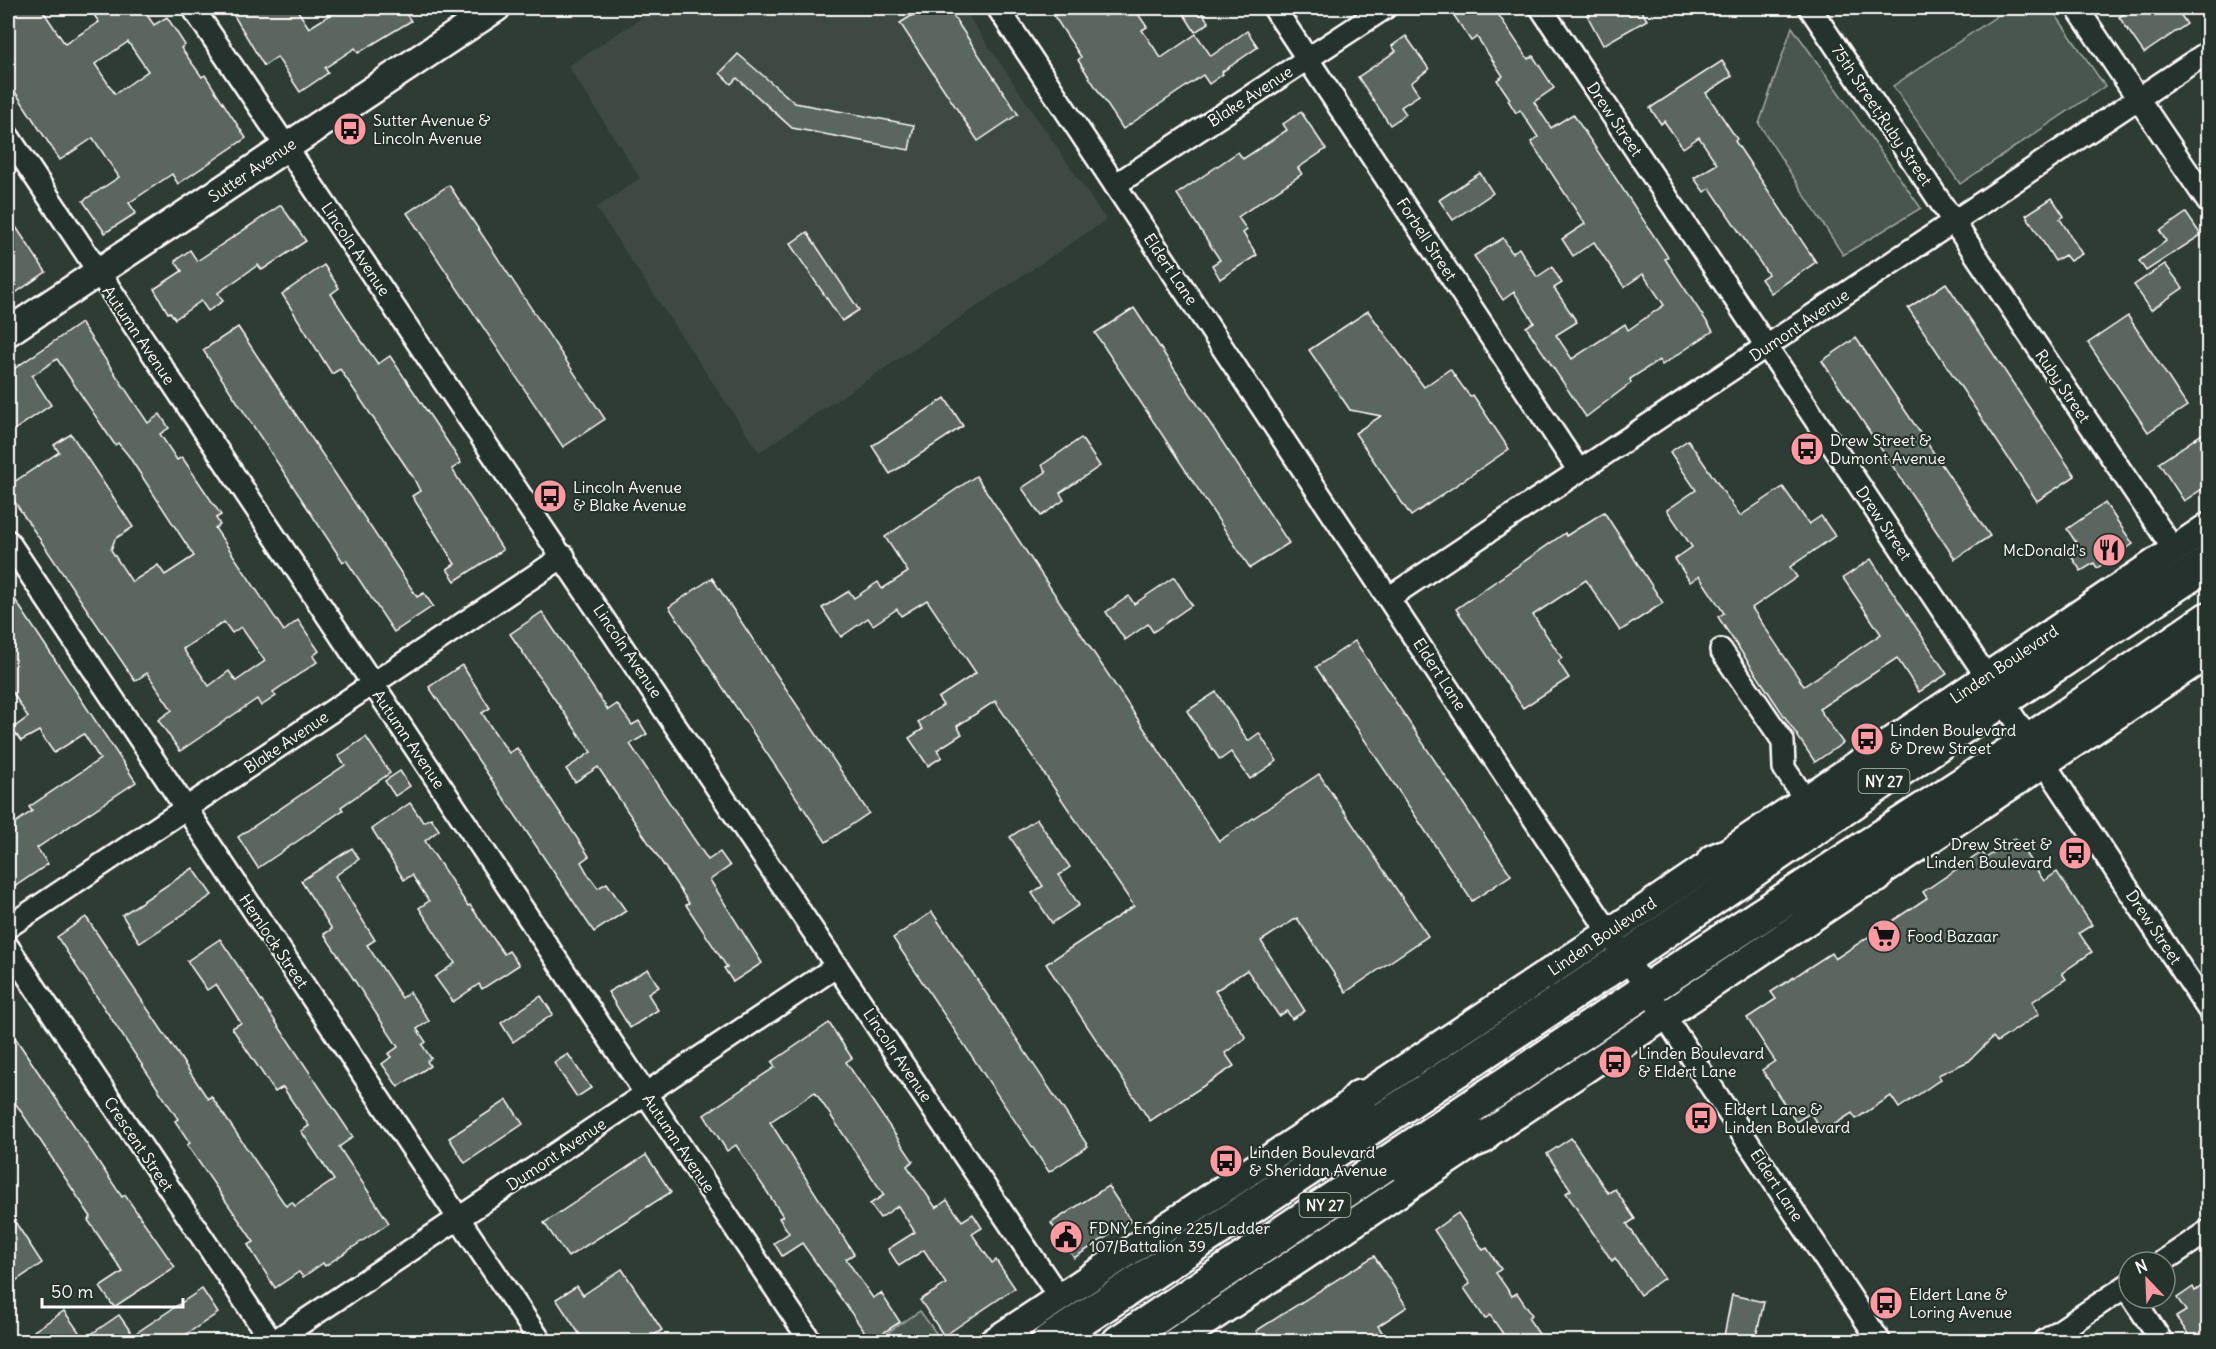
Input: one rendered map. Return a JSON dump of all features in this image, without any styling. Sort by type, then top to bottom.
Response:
[{"type":"highway","name":"Linden Boulevard","points":[[1048,1341],[1271,1193],[1618,944],[1839,812],[1994,688],[2208,563]]},
{"type":"highway","name":"NY 27","points":[[1119,1341],[1749,923],[2037,753],[2208,619]]},
{"type":"highway","points":[[1714,861],[1839,812]]},
{"type":"highway","points":[[1749,923],[1876,876]]},
{"type":"highway","points":[[1271,1193],[1360,1097]]},
{"type":"highway","points":[[1350,1188],[1482,1137]]},
{"type":"street","name":"Lincoln Avenue","points":[[193,8],[564,556],[1059,1297]]},
{"type":"street","name":"Sutter Avenue","points":[[8,332],[286,146],[467,15],[496,8]]},
{"type":"street","name":"Eldert Lane","points":[[998,8],[1881,1341]]},
{"type":"street","name":"Forbell Street","points":[[1274,8],[1580,471]]},
{"type":"street","name":"Blake Avenue","points":[[1115,185],[1385,8]]},
{"type":"street","name":"Drew Street","points":[[1541,8],[2208,1009]]},
{"type":"street","name":"75th Street;Ruby Street","points":[[1810,8],[1954,222]]},
{"type":"street","points":[[2077,8],[2208,202]]},
{"type":"street","name":"Dumont Avenue","points":[[1390,597],[2208,52]]},
{"type":"street","name":"Autumn Avenue","points":[[8,136],[811,1341]]},
{"type":"street","name":"Ruby Street","points":[[1954,222],[2174,550]]},
{"type":"street","name":"Linden Boulevard","points":[[993,1341],[1360,1097],[1618,944],[1714,861],[1805,799],[1994,688],[2174,550],[2208,527]]},
{"type":"street","name":"Hemlock Street","points":[[8,541],[541,1341]]},
{"type":"street","name":"Blake Avenue","points":[[8,927],[564,556]]},
{"type":"street","points":[[1721,650],[1783,741],[1784,768],[1805,799]]},
{"type":"street","points":[[1175,1341],[1876,876],[2037,753],[2208,654]]},
{"type":"street","name":"Crescent Street","points":[[8,947],[272,1341]]},
{"type":"street","name":"Dumont Avenue","points":[[272,1341],[837,966]]},
{"type":"street","points":[[2177,1252],[2208,1231]]},
{"type":"street","points":[[2043,1341],[2117,1297]]},
{"type":"street","points":[[2142,1310],[2162,1341]]},
{"type":"shaded area","points":[[656,8],[963,8],[1106,220],[759,452],[596,208],[640,178],[568,66]]},
{"type":"shaded area","points":[[2009,8],[2051,8],[2105,86],[1960,184],[1893,86]]},
{"type":"shaded area","points":[[1792,27],[1921,208],[1843,255],[1759,124]]},
{"type":"shaded area","points":[[920,1311],[942,1341],[875,1341]]},
{"type":"building","points":[[8,8],[41,8],[65,44],[99,22],[89,8],[142,8],[154,25],[167,17],[185,45],[181,48],[202,77],[205,75],[246,138],[178,184],[172,174],[129,203],[136,213],[105,233],[83,201],[119,177],[93,138],[60,160],[8,81]],"holes":[[[128,42],[148,71],[115,94],[95,64]]]},
{"type":"building","points":[[242,8],[296,8],[309,28],[341,8],[402,8],[411,21],[358,53],[355,48],[325,68],[328,73],[300,92],[277,57],[264,66],[233,14]]},
{"type":"building","points":[[924,8],[948,8],[1018,114],[978,141],[900,23]]},
{"type":"building","points":[[1066,8],[1099,8],[1105,16],[1118,8],[1134,8],[1147,27],[1142,30],[1161,58],[1196,34],[1211,56],[1247,31],[1258,47],[1209,84],[1203,75],[1123,129],[1078,60],[1081,57],[1054,16]]},
{"type":"building","points":[[1180,8],[1199,8],[1209,23],[1195,32]]},
{"type":"building","points":[[1449,8],[1494,8],[1528,59],[1533,56],[1554,88],[1534,102],[1551,128],[1573,114],[1668,257],[1665,259],[1713,331],[1662,365],[1659,360],[1630,379],[1631,383],[1586,417],[1526,327],[1534,322],[1514,292],[1503,300],[1474,256],[1503,238],[1512,253],[1519,248],[1537,277],[1552,267],[1562,283],[1554,288],[1577,322],[1556,335],[1572,359],[1625,324],[1628,330],[1664,305],[1643,274],[1624,287],[1594,242],[1573,256],[1562,239],[1585,224],[1531,142],[1538,137],[1520,110],[1516,113],[1508,100],[1510,99],[1497,80],[1503,76],[1477,37],[1471,41]]},
{"type":"building","points":[[1598,8],[1640,8],[1647,20],[1603,45],[1587,15]]},
{"type":"building","points":[[2133,8],[2176,8],[2187,24],[2144,53],[2119,17]]},
{"type":"building","points":[[1406,36],[1429,69],[1411,83],[1419,95],[1401,107],[1406,114],[1390,125],[1358,77],[1396,51],[1392,46]]},
{"type":"building","points":[[738,54],[795,103],[914,125],[909,150],[792,128],[737,78],[731,84],[720,73]]},
{"type":"building","points":[[1722,61],[1732,76],[1706,93],[1737,139],[1735,141],[1816,262],[1771,293],[1761,279],[1768,274],[1710,188],[1704,192],[1694,178],[1717,164],[1699,137],[1683,148],[1664,121],[1661,124],[1650,108]]},
{"type":"building","points":[[1301,112],[1326,149],[1298,168],[1302,174],[1238,217],[1247,230],[1243,233],[1257,255],[1220,279],[1212,265],[1220,260],[1177,194],[1238,152],[1243,159],[1287,130],[1283,124]]},
{"type":"building","points":[[1480,173],[1493,193],[1453,220],[1439,200]]},
{"type":"building","points":[[449,185],[605,419],[563,447],[407,213]]},
{"type":"building","points":[[2052,198],[2064,216],[2060,219],[2082,254],[2070,261],[2065,255],[2055,261],[2026,215]]},
{"type":"building","points":[[281,205],[306,241],[262,270],[258,265],[218,293],[223,301],[208,311],[201,301],[175,319],[170,312],[168,313],[154,289],[182,271],[175,261],[190,250],[197,261]]},
{"type":"building","points":[[2186,213],[2201,235],[2146,271],[2139,261],[2166,241],[2160,231]]},
{"type":"building","points":[[8,215],[46,272],[8,298]]},
{"type":"building","points":[[807,232],[859,310],[842,321],[790,244]]},
{"type":"building","points":[[2165,264],[2183,288],[2151,310],[2134,285]]},
{"type":"building","points":[[324,265],[339,288],[331,294],[358,336],[378,364],[390,356],[461,463],[452,469],[503,550],[455,581],[447,569],[455,564],[412,496],[420,491],[413,477],[340,369],[332,374],[282,294]]},
{"type":"building","points":[[1946,283],[2075,476],[2037,501],[1908,308]]},
{"type":"building","points":[[1134,308],[1289,543],[1250,568],[1095,333]]},
{"type":"building","points":[[1368,311],[1424,387],[1450,369],[1470,397],[1473,395],[1509,449],[1411,516],[1355,433],[1381,416],[1350,410],[1309,350]]},
{"type":"building","points":[[2128,316],[2187,406],[2148,432],[2088,343]]},
{"type":"building","points":[[81,323],[148,423],[160,414],[169,428],[160,434],[177,460],[182,457],[221,515],[216,518],[220,525],[215,528],[284,631],[298,620],[319,651],[313,656],[317,662],[273,692],[276,696],[261,706],[257,699],[180,751],[158,720],[172,710],[147,673],[135,681],[8,492],[8,486],[59,452],[54,445],[71,434],[133,527],[115,539],[111,550],[132,582],[158,565],[165,575],[194,556],[128,455],[118,443],[115,445],[57,359],[32,376],[51,405],[8,434],[8,373]],"holes":[[[224,622],[232,633],[241,627],[265,661],[236,681],[229,671],[209,686],[183,649]]]},
{"type":"building","points":[[238,327],[417,597],[424,593],[433,606],[394,632],[346,560],[343,562],[203,350]]},
{"type":"building","points":[[1856,338],[1990,536],[1955,559],[1822,361]]},
{"type":"building","points":[[945,398],[963,426],[890,474],[872,446]]},
{"type":"building","points":[[2208,430],[2208,485],[2184,501],[2159,463]]},
{"type":"building","points":[[1081,438],[1100,466],[1060,493],[1064,500],[1041,516],[1022,488],[1046,472],[1042,465]]},
{"type":"building","points":[[1688,440],[1740,516],[1783,487],[1809,524],[1821,516],[1835,536],[1790,567],[1797,577],[1752,608],[1804,686],[1881,634],[1843,578],[1871,559],[1947,674],[1919,692],[1897,658],[1819,709],[1843,743],[1815,762],[1718,617],[1724,613],[1699,576],[1690,582],[1675,559],[1692,547],[1667,510],[1696,490],[1670,452]]},
{"type":"building","points":[[976,476],[1219,841],[1319,774],[1428,936],[1346,992],[1297,918],[1261,941],[1305,1011],[1292,1019],[1287,1011],[1279,1016],[1247,970],[1215,991],[1246,1038],[1225,1053],[1234,1066],[1150,1121],[1046,964],[1134,906],[995,701],[957,726],[962,734],[937,750],[942,757],[928,766],[909,738],[923,729],[918,722],[943,705],[938,698],[976,673],[927,600],[901,616],[897,609],[873,625],[868,618],[841,637],[822,608],[849,591],[854,598],[878,582],[882,589],[908,572],[885,537]]},
{"type":"building","points":[[2105,503],[2133,544],[2097,568],[2094,563],[2081,571],[2069,553],[2079,547],[2067,529]]},
{"type":"building","points":[[1604,512],[1663,603],[1620,631],[1586,580],[1533,615],[1562,658],[1558,661],[1569,678],[1523,708],[1456,609],[1565,533],[1566,536]]},
{"type":"building","points":[[1174,577],[1192,605],[1153,632],[1148,624],[1125,640],[1106,612],[1129,596],[1134,604]]},
{"type":"building","points":[[712,578],[869,813],[826,842],[669,607]]},
{"type":"building","points":[[8,589],[136,782],[37,848],[48,864],[8,891],[8,828],[32,811],[29,807],[100,759],[84,734],[54,753],[39,731],[21,741],[12,729],[28,717],[8,685]]},
{"type":"building","points":[[542,612],[608,710],[617,704],[632,725],[639,721],[647,734],[630,744],[708,860],[720,852],[730,866],[710,880],[762,963],[733,982],[724,968],[727,967],[686,905],[689,903],[598,767],[575,782],[566,769],[591,752],[510,634]]},
{"type":"building","points":[[1355,641],[1511,875],[1472,901],[1316,667]]},
{"type":"building","points":[[462,665],[490,708],[482,713],[491,727],[509,753],[517,748],[589,856],[581,862],[589,876],[598,888],[607,883],[626,911],[594,932],[429,687]]},
{"type":"building","points":[[1216,692],[1248,741],[1259,733],[1277,761],[1250,779],[1231,752],[1220,760],[1187,711]]},
{"type":"building","points":[[366,737],[390,773],[341,807],[343,810],[258,868],[238,837],[345,765],[338,756]]},
{"type":"building","points":[[400,771],[410,786],[395,796],[385,781]]},
{"type":"building","points":[[410,803],[423,822],[431,818],[439,830],[425,841],[468,906],[470,905],[504,954],[509,951],[519,965],[482,989],[479,984],[453,1002],[435,977],[455,963],[419,908],[429,901],[412,875],[404,880],[372,829]]},
{"type":"building","points":[[1037,819],[1070,867],[1059,875],[1079,905],[1052,923],[1032,893],[1043,886],[1010,837]]},
{"type":"building","points":[[2015,838],[2044,881],[2057,872],[2092,925],[2079,933],[2092,952],[2062,973],[2066,979],[2032,1002],[2039,1014],[1997,1042],[1993,1037],[1969,1061],[1938,1075],[1941,1079],[1899,1108],[1891,1096],[1856,1119],[1852,1113],[1823,1132],[1810,1113],[1796,1122],[1762,1070],[1775,1061],[1747,1018],[1776,999],[1771,992],[1831,953],[1835,959],[1927,898],[1923,892],[1982,852],[1986,858]]},
{"type":"building","points":[[352,848],[359,859],[335,876],[375,940],[367,945],[402,998],[410,992],[429,1021],[417,1029],[426,1042],[422,1045],[431,1058],[427,1061],[430,1066],[398,1087],[382,1064],[391,1057],[388,1054],[398,1047],[324,934],[332,929],[301,881]]},
{"type":"building","points":[[193,868],[212,895],[140,943],[122,915]]},
{"type":"building","points":[[932,912],[1088,1146],[1049,1172],[893,938]]},
{"type":"building","points":[[86,917],[208,1099],[211,1096],[286,1206],[292,1202],[295,1206],[334,1180],[301,1131],[309,1126],[283,1087],[275,1092],[232,1028],[241,1023],[216,984],[207,990],[187,961],[220,939],[353,1137],[339,1147],[389,1223],[325,1266],[323,1263],[303,1277],[299,1272],[275,1288],[248,1245],[254,1242],[187,1145],[190,1143],[175,1121],[178,1119],[57,937]]},
{"type":"building","points":[[648,969],[659,987],[648,994],[658,1010],[630,1028],[608,992]]},
{"type":"building","points":[[541,996],[553,1014],[513,1042],[501,1023]]},
{"type":"building","points":[[829,1023],[852,1058],[846,1062],[913,1161],[907,1166],[936,1208],[947,1200],[962,1221],[973,1214],[982,1228],[972,1234],[992,1263],[996,1260],[1015,1288],[944,1336],[920,1300],[946,1284],[924,1250],[899,1266],[888,1249],[915,1232],[898,1206],[880,1218],[870,1204],[884,1195],[815,1092],[770,1122],[854,1254],[846,1259],[873,1298],[881,1293],[900,1322],[871,1341],[802,1243],[782,1256],[774,1243],[789,1233],[779,1218],[783,1216],[736,1145],[727,1151],[704,1115],[775,1067],[772,1062]]},
{"type":"building","points":[[8,1027],[122,1197],[125,1195],[175,1267],[114,1307],[100,1287],[123,1272],[88,1220],[91,1217],[8,1092]]},
{"type":"building","points":[[568,1054],[591,1088],[577,1097],[554,1063]]},
{"type":"building","points":[[507,1100],[523,1124],[465,1163],[449,1138]]},
{"type":"building","points":[[1571,1138],[1608,1193],[1615,1189],[1635,1219],[1627,1224],[1664,1278],[1640,1295],[1615,1258],[1612,1261],[1566,1193],[1571,1190],[1547,1154]]},
{"type":"building","points":[[646,1155],[671,1192],[568,1257],[544,1223]]},
{"type":"building","points":[[1108,1186],[1131,1221],[1074,1258],[1051,1223]]},
{"type":"building","points":[[8,1211],[42,1263],[8,1286]]},
{"type":"building","points":[[1458,1213],[1483,1250],[1487,1248],[1501,1269],[1496,1273],[1512,1296],[1517,1293],[1532,1315],[1528,1318],[1544,1341],[1508,1341],[1490,1315],[1485,1319],[1464,1288],[1470,1284],[1434,1230]]},
{"type":"building","points":[[1374,1256],[1407,1307],[1378,1326],[1388,1341],[1263,1341],[1256,1331]]},
{"type":"building","points":[[622,1269],[662,1330],[645,1341],[584,1341],[556,1299],[577,1286],[583,1295]]},
{"type":"building","points":[[2208,1281],[2208,1341],[2193,1341],[2176,1317],[2186,1311],[2177,1298],[2193,1287],[2195,1291]]},
{"type":"building","points":[[202,1289],[218,1313],[176,1341],[42,1341],[34,1331],[64,1311],[84,1339],[119,1315],[133,1335]]},
{"type":"building","points":[[1732,1295],[1764,1302],[1755,1341],[1723,1341]]},
{"type":"place","name":"Sutter Avenue & Lincoln Avenue","points":[[350,129]]},
{"type":"place","name":"Drew Street & Dumont Avenue","points":[[1807,449]]},
{"type":"place","name":"Lincoln Avenue & Blake Avenue","points":[[550,496]]},
{"type":"place","name":"McDonald's","points":[[2109,550]]},
{"type":"place","name":"Linden Boulevard & Drew Street","points":[[1867,739]]},
{"type":"place","name":"Drew Street & Linden Boulevard","points":[[2075,853]]},
{"type":"place","name":"Food Bazaar","points":[[1884,936]]},
{"type":"place","name":"Linden Boulevard & Eldert Lane","points":[[1615,1062]]},
{"type":"place","name":"Eldert Lane & Linden Boulevard","points":[[1701,1118]]},
{"type":"place","name":"Linden Boulevard & Sheridan Avenue","points":[[1226,1161]]},
{"type":"place","name":"FDNY Engine 225/Ladder 107/Battalion 39","points":[[1066,1237]]},
{"type":"place","name":"Eldert Lane & Loring Avenue","points":[[1886,1303]]}]
